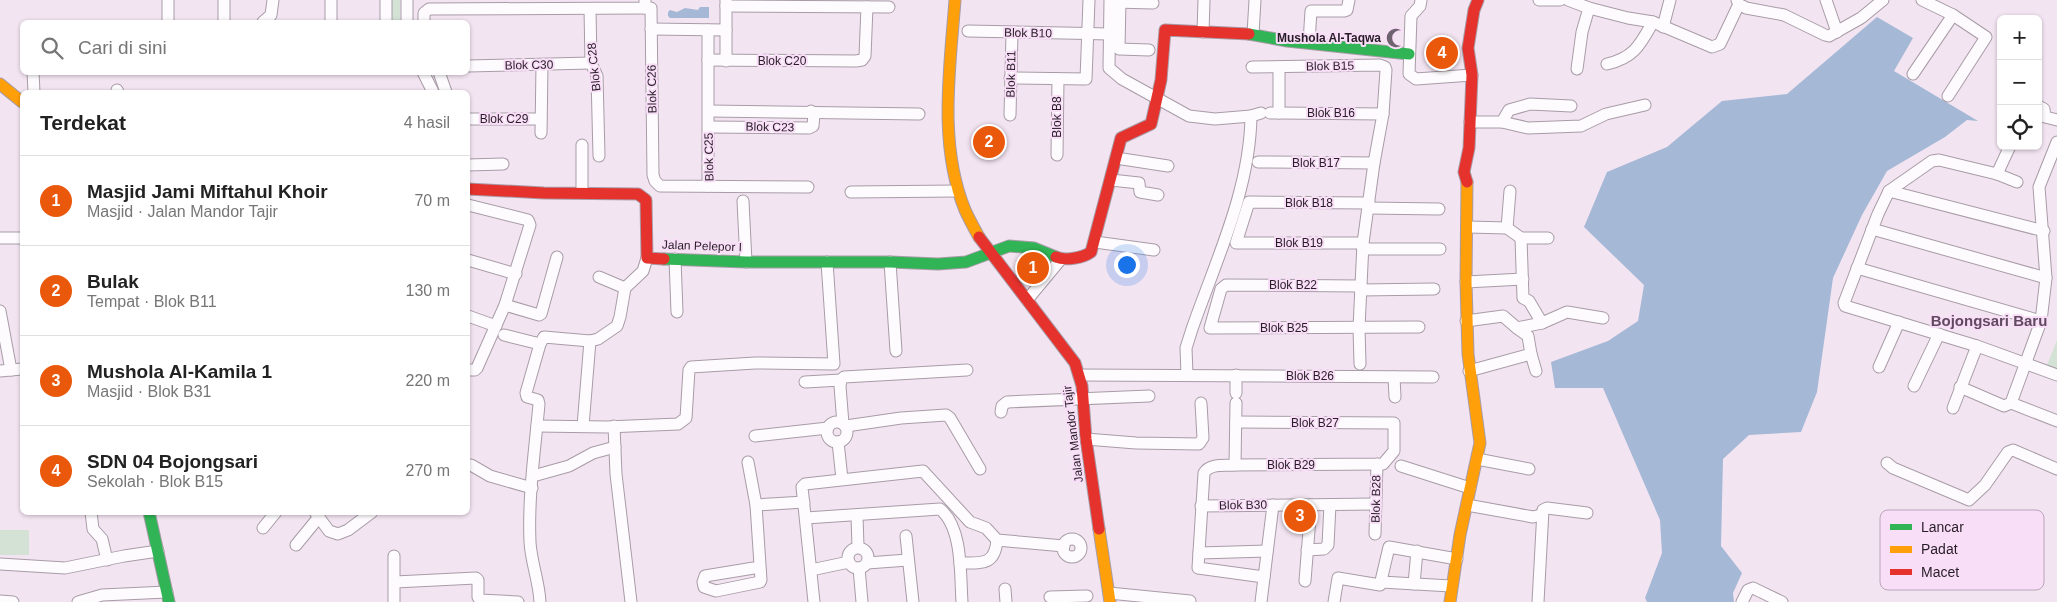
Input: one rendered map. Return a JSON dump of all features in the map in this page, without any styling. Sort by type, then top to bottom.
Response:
[{"type":"street","points":[[168,0],[168,20]]},
{"type":"street","points":[[224,0],[224,20]]},
{"type":"street","points":[[331,0],[331,20]]},
{"type":"street","points":[[386,0],[386,20]]},
{"type":"street","points":[[407,0],[407,20]]},
{"type":"street","name":"Jalan Mandor Tajir","points":[[955,0],[949,136],[957,191],[970,222],[1075,363],[1079,374],[1086,440],[1109,597]]},
{"type":"street","points":[[1088,34],[1090,0]]},
{"type":"street","points":[[1203,32],[1204,0]]},
{"type":"street","points":[[1253,34],[1255,0]]},
{"type":"street","points":[[1309,42],[1311,11],[1344,12],[1347,10],[1349,0]]},
{"type":"street","points":[[1421,0],[1420,6],[1411,16],[1409,74],[1416,79],[1472,75]]},
{"type":"street","points":[[1450,602],[1460,535],[1477,459],[1480,430],[1469,371],[1466,321],[1467,180],[1464,172],[1469,148],[1472,75],[1468,48],[1474,10],[1478,0]]},
{"type":"street","points":[[1539,0],[1560,0]]},
{"type":"street","points":[[1568,0],[1588,8],[1658,24],[1712,47],[1720,44],[1738,2],[1746,8],[1784,15],[1825,36],[1829,36],[1861,18],[1883,0]]},
{"type":"street","points":[[1606,64],[1618,62],[1639,47],[1658,24],[1670,0]]},
{"type":"street","points":[[1826,0],[1837,32]]},
{"type":"street","points":[[1922,0],[1953,15],[1986,37],[1948,96]]},
{"type":"street","points":[[1115,1],[1153,3]]},
{"type":"street","points":[[1110,34],[1115,1]]},
{"type":"street","points":[[1115,1],[1119,49],[1149,50]]},
{"type":"street","points":[[726,60],[726,3],[890,7]]},
{"type":"street","points":[[265,20],[271,15],[272,4]]},
{"type":"street","points":[[424,20],[424,13],[429,9],[590,8],[645,4]]},
{"type":"street","name":"Blok C26","points":[[645,4],[651,8],[653,176],[660,186],[708,186]]},
{"type":"street","name":"Blok C20","points":[[708,60],[862,60],[865,56],[867,7]]},
{"type":"street","name":"Blok C28","points":[[590,8],[591,63],[597,76],[599,156]]},
{"type":"street","points":[[1578,69],[1582,32],[1588,8]]},
{"type":"street","points":[[1913,74],[1953,15]]},
{"type":"street","points":[[651,29],[726,30]]},
{"type":"street","name":"Blok C25","points":[[708,30],[708,186],[808,187]]},
{"type":"street","points":[[1027,300],[1061,259],[1089,255],[1095,242],[1120,138],[1127,133],[1148,128],[1151,124],[1158,98],[1165,30],[1253,34],[1270,38],[1409,54]]},
{"type":"street","name":"Blok B10","points":[[968,31],[1110,34]]},
{"type":"street","name":"Blok B11","points":[[1010,115],[1012,33]]},
{"type":"street","name":"Blok B8","points":[[1010,78],[1086,80],[1088,34]]},
{"type":"street","name":"Blok B16","points":[[1110,34],[1109,68],[1122,79],[1189,116],[1215,119],[1265,114],[1383,114]]},
{"type":"street","name":"Blok C30","points":[[470,66],[591,63]]},
{"type":"street","points":[[541,134],[542,65]]},
{"type":"street","name":"Blok B15","points":[[1252,67],[1380,65],[1385,67],[1386,70],[1383,114]]},
{"type":"street","points":[[1187,374],[1186,348],[1241,190],[1251,142],[1265,114],[1279,67]]},
{"type":"street","points":[[34,75],[34,90]]},
{"type":"street","points":[[424,75],[432,90]]},
{"type":"street","points":[[440,75],[445,90]]},
{"type":"street","name":"Blok B8","points":[[1057,154],[1058,79]]},
{"type":"street","points":[[0,84],[20,101]]},
{"type":"street","points":[[1502,122],[1509,110],[1516,106],[1530,104],[1571,106]]},
{"type":"street","points":[[1470,122],[1502,122],[1528,128],[1581,126],[1606,114],[1645,105]]},
{"type":"street","points":[[2042,107],[2044,108],[2045,117],[2057,120]]},
{"type":"street","name":"Blok C23","points":[[709,111],[919,114]]},
{"type":"street","name":"Blok C23","points":[[708,127],[809,128],[814,126],[814,114],[810,111]]},
{"type":"street","points":[[1360,364],[1360,288],[1363,246],[1374,163],[1383,114]]},
{"type":"street","name":"Blok C29","points":[[470,119],[541,119]]},
{"type":"street","points":[[2011,403],[2041,321],[2046,278],[2044,232],[2039,187],[2057,142]]},
{"type":"street","points":[[582,145],[582,193]]},
{"type":"street","points":[[1997,174],[2008,150]]},
{"type":"street","points":[[1116,158],[1168,166]]},
{"type":"street","points":[[2017,182],[1997,174],[1935,160],[1889,191],[1844,300],[1845,306],[1977,346],[2057,375]]},
{"type":"street","name":"Blok B17","points":[[1258,162],[1374,163]]},
{"type":"street","points":[[470,165],[504,164]]},
{"type":"street","points":[[1111,180],[1139,183],[1140,192],[1158,195]]},
{"type":"street","name":"Jalan Pelepor I","points":[[470,188],[544,193],[638,194],[645,198],[648,235],[647,258],[746,262],[953,264],[966,262],[1009,246],[1034,248],[1061,259]]},
{"type":"street","points":[[851,192],[957,191]]},
{"type":"street","points":[[1507,228],[1510,191]]},
{"type":"street","points":[[1889,191],[2044,232]]},
{"type":"street","points":[[743,201],[746,262]]},
{"type":"street","name":"Blok B18","points":[[1236,243],[1249,202],[1439,209]]},
{"type":"street","points":[[470,206],[528,220],[530,225],[505,305],[477,368],[470,370]]},
{"type":"street","points":[[1468,226],[1507,228],[1521,238],[1548,238]]},
{"type":"street","points":[[1872,229],[2046,278]]},
{"type":"street","points":[[0,238],[20,238]]},
{"type":"street","points":[[1521,238],[1523,298],[1530,301],[1542,322]]},
{"type":"street","points":[[1095,242],[1154,250]]},
{"type":"street","name":"Blok B19","points":[[1236,243],[1440,249]]},
{"type":"street","points":[[505,305],[538,315],[543,312],[557,257]]},
{"type":"street","points":[[540,602],[530,544],[532,488],[539,401],[527,397],[526,393],[540,344],[545,336],[590,341],[598,339],[617,326],[625,288],[643,271],[647,258]]},
{"type":"street","points":[[675,259],[677,312]]},
{"type":"street","points":[[470,261],[516,274]]},
{"type":"street","points":[[537,426],[678,424],[686,418],[689,370],[691,367],[755,363],[834,364],[827,262]]},
{"type":"street","points":[[890,262],[896,351]]},
{"type":"street","points":[[1857,268],[2041,321]]},
{"type":"street","points":[[835,275],[846,436],[838,442]]},
{"type":"street","points":[[599,277],[625,288]]},
{"type":"street","points":[[1466,282],[1523,279]]},
{"type":"street","name":"Blok B22","points":[[1210,328],[1221,289],[1226,285],[1434,289]]},
{"type":"street","points":[[1517,328],[1542,322],[1569,311],[1604,318]]},
{"type":"street","points":[[0,312],[11,370]]},
{"type":"street","points":[[1466,321],[1503,316],[1528,336],[1536,371]]},
{"type":"street","points":[[470,317],[496,326]]},
{"type":"street","points":[[1879,367],[1899,322]]},
{"type":"street","name":"Blok B25","points":[[1210,328],[1419,327]]},
{"type":"street","points":[[1914,386],[1939,334]]},
{"type":"street","points":[[504,335],[540,344]]},
{"type":"street","points":[[584,426],[590,341]]},
{"type":"street","points":[[1953,408],[1977,346]]},
{"type":"street","points":[[1469,371],[1531,354]]},
{"type":"street","points":[[805,382],[966,370]]},
{"type":"street","name":"Blok B26","points":[[1079,374],[1432,377]]},
{"type":"street","points":[[1235,465],[1236,376]]},
{"type":"street","points":[[1394,376],[1395,398]]},
{"type":"street","points":[[1960,387],[2004,406],[2011,403],[2057,421]]},
{"type":"street","points":[[1001,412],[1002,406],[1007,402],[1149,396]]},
{"type":"street","points":[[1086,440],[1200,444],[1203,438],[1201,403]]},
{"type":"street","points":[[755,436],[828,428],[836,422],[844,425],[946,415],[950,418],[980,469]]},
{"type":"street","name":"Blok B27","points":[[1236,422],[1394,423],[1394,451],[1383,464],[1376,464]]},
{"type":"street","points":[[614,426],[616,474],[632,602]]},
{"type":"street","points":[[828,428],[829,438],[838,442]]},
{"type":"street","points":[[838,442],[842,479]]},
{"type":"street","points":[[533,476],[569,466],[593,453],[615,446]]},
{"type":"street","points":[[1887,463],[1893,468],[1969,500],[1985,485],[2008,452],[2013,450],[2057,469]]},
{"type":"street","points":[[1477,459],[1529,470]]},
{"type":"street","points":[[748,462],[756,505],[762,578],[760,582],[716,591],[704,587],[703,582],[706,576],[760,566]]},
{"type":"street","name":"Blok B29","points":[[1201,506],[1204,473],[1207,468],[1212,466],[1376,464]]},
{"type":"street","name":"Blok B28","points":[[1375,534],[1376,464]]},
{"type":"street","points":[[471,465],[490,476],[532,488]]},
{"type":"street","points":[[1401,466],[1470,488]]},
{"type":"street","points":[[814,602],[803,484],[923,471],[970,522],[986,528],[997,540],[1064,546],[1070,540],[1076,540],[1081,544],[1081,550],[1102,550]]},
{"type":"street","points":[[756,505],[804,502]]},
{"type":"street","name":"Blok B30","points":[[1201,506],[1376,504]]},
{"type":"street","points":[[1261,602],[1273,505]]},
{"type":"street","points":[[1304,581],[1311,505]]},
{"type":"street","points":[[1307,550],[1324,549],[1328,545],[1330,505]]},
{"type":"street","points":[[1467,505],[1532,517],[1541,516]]},
{"type":"street","points":[[1201,506],[1198,568],[1264,577]]},
{"type":"street","points":[[806,518],[937,508],[942,510],[954,526],[960,563],[962,602]]},
{"type":"street","points":[[1538,602],[1541,516],[1543,510],[1547,508],[1587,512]]},
{"type":"street","points":[[91,515],[93,529],[102,539],[107,560]]},
{"type":"street","points":[[78,602],[102,595],[168,597],[150,515]]},
{"type":"street","points":[[263,528],[274,515]]},
{"type":"street","points":[[296,545],[317,515],[329,531],[338,534],[348,530],[366,515]]},
{"type":"street","points":[[857,515],[858,547]]},
{"type":"street","points":[[954,526],[970,522]]},
{"type":"street","points":[[906,536],[913,602]]},
{"type":"street","points":[[960,563],[984,563],[992,558],[996,551],[997,540]]},
{"type":"street","points":[[858,547],[849,552],[849,562],[855,568],[863,565],[908,560]]},
{"type":"street","points":[[858,547],[867,552],[863,565],[862,602]]},
{"type":"street","points":[[1382,582],[1389,547],[1457,559]]},
{"type":"street","points":[[0,564],[66,568],[158,551]]},
{"type":"street","points":[[1198,553],[1267,551]]},
{"type":"street","points":[[1414,584],[1417,551]]},
{"type":"street","points":[[394,556],[394,602]]},
{"type":"street","points":[[811,570],[849,562]]},
{"type":"street","points":[[395,582],[476,578],[478,580],[478,597],[480,600],[518,602]]},
{"type":"street","points":[[1334,602],[1338,578],[1376,585],[1380,585],[1382,582],[1452,586]]},
{"type":"street","points":[[1048,585],[1050,600],[1087,596]]},
{"type":"street","points":[[1742,602],[1748,590],[1753,588],[1782,602]]},
{"type":"street","points":[[1005,589],[1006,602]]},
{"type":"street","points":[[1109,597],[1190,601]]},
{"type":"street","points":[[0,601],[12,602]]},
{"type":"green space","points":[[392,0],[400,0],[400,20],[391,20]]},
{"type":"green space","points":[[2057,340],[2057,369],[2047,365]]},
{"type":"green space","points":[[0,530],[29,530],[29,555],[0,555]]},
{"type":"water","points":[[700,7],[709,7],[709,18],[670,18],[668,16],[670,10],[677,12],[685,8],[698,10]]},
{"type":"water","points":[[1877,17],[1913,38],[1894,71],[1978,121],[1967,120],[1945,137],[1887,171],[1862,215],[1833,278],[1817,392],[1801,432],[1749,435],[1723,459],[1721,546],[1742,573],[1733,593],[1734,602],[1647,602],[1645,598],[1662,553],[1660,520],[1603,388],[1555,388],[1551,362],[1608,341],[1638,321],[1644,285],[1584,227],[1607,172],[1667,147],[1722,101],[1787,94]]},
{"type":"traffic: fast","points":[[1249,34],[1287,41],[1409,54]]},
{"type":"traffic: fast","points":[[664,259],[746,262],[938,264],[966,262],[1009,246],[1034,248],[1056,257]]},
{"type":"traffic: fast","points":[[150,515],[169,602]]},
{"type":"traffic: slow","points":[[955,0],[948,106],[951,159],[965,210],[979,237]]},
{"type":"traffic: slow","points":[[0,84],[20,100]]},
{"type":"traffic: slow","points":[[1450,602],[1460,535],[1480,443],[1468,354],[1466,282],[1467,182]]},
{"type":"traffic: slow","points":[[1099,529],[1110,602]]},
{"type":"traffic: jam","points":[[1467,182],[1464,172],[1469,148],[1472,75],[1468,48],[1474,10],[1478,0]]},
{"type":"traffic: jam","points":[[1056,257],[1064,259],[1074,258],[1091,252],[1121,138],[1151,124],[1161,80],[1165,30],[1249,34]]},
{"type":"traffic: jam","points":[[470,189],[544,193],[638,194],[646,200],[647,258],[664,259]]},
{"type":"traffic: jam","points":[[979,237],[1075,363],[1082,386],[1086,439],[1099,529]]},
{"type":"place","name":"Mushola Al-Taqwa","points":[[1396,38]]},
{"type":"place","name":"SDN 04 Bojongsari","points":[[1442,53]]},
{"type":"place","name":"Bulak","points":[[989,142]]},
{"type":"place","name":"Masjid Jami Miftahul Khoir","points":[[1033,268]]},
{"type":"place","name":"Mushola Al-Kamila 1","points":[[1300,516]]},
{"type":"district","name":"Bojongsari Baru","points":[[1989,320]]}]
